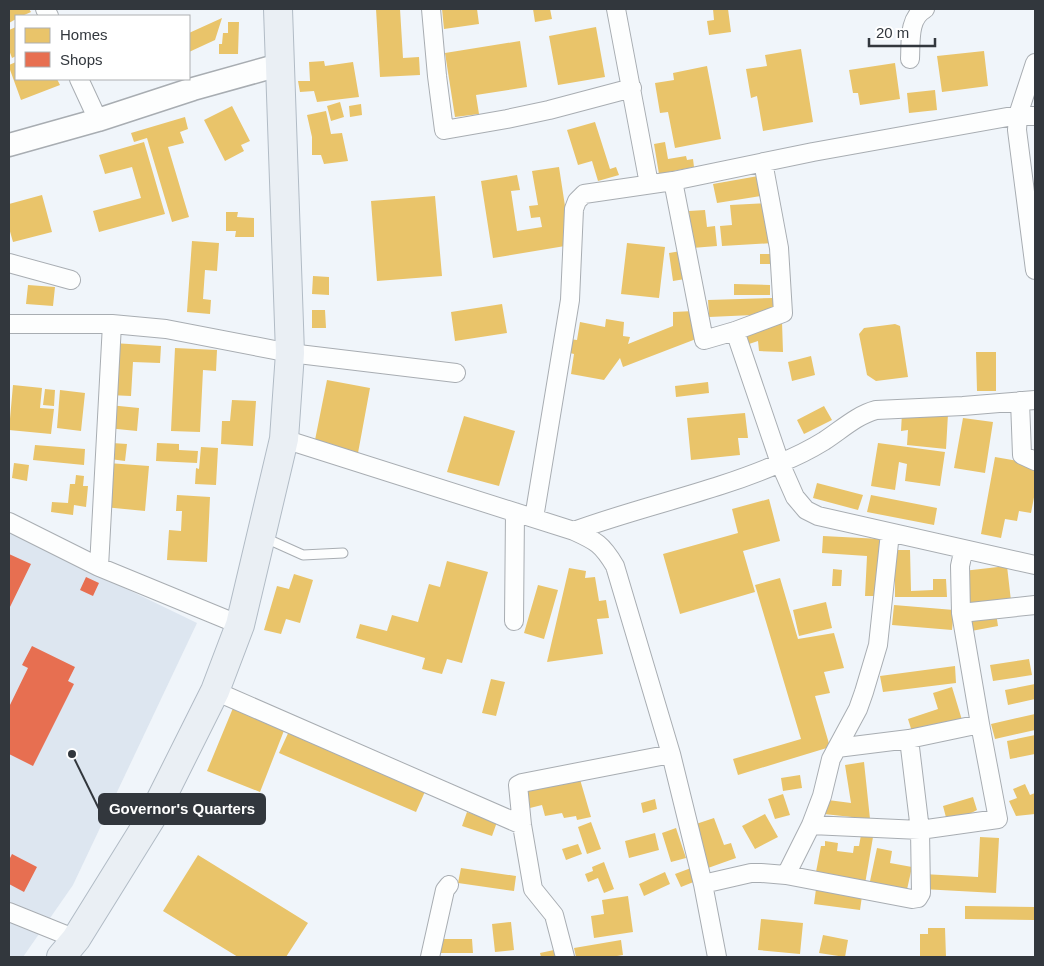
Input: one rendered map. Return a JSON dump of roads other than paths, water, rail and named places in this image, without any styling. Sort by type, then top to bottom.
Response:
[{"type":"main road","points":[[69,948],[153,815],[215,691],[240,625],[284,439],[290,353],[278,9]]},
{"type":"street","points":[[432,9],[437,76],[444,130],[532,114],[632,88]]},
{"type":"street","points":[[616,9],[649,184]]},
{"type":"street","points":[[910,59],[912,26],[918,13],[925,9]]},
{"type":"street","points":[[1035,63],[1018,115],[1016,130],[1035,270]]},
{"type":"street","points":[[12,142],[98,120],[193,89],[279,65]]},
{"type":"street","points":[[79,80],[98,120]]},
{"type":"street","points":[[534,518],[570,300],[574,209],[577,201],[584,194],[673,181],[813,152],[1018,115],[1035,116]]},
{"type":"street","points":[[673,181],[704,340],[735,331],[783,313],[779,248],[763,162]]},
{"type":"street","points":[[9,263],[71,280]]},
{"type":"street","points":[[9,324],[112,324],[166,329],[290,353],[456,373]]},
{"type":"street","points":[[99,567],[112,324]]},
{"type":"street","points":[[735,331],[780,463],[796,497],[806,510],[818,516],[890,533],[1035,564]]},
{"type":"street","points":[[574,531],[608,518],[711,488],[780,463],[822,442],[865,413],[876,410],[963,406],[1028,400],[1022,455],[1035,461]]},
{"type":"street","points":[[284,439],[574,531],[595,541],[606,550],[615,566],[671,754],[703,884],[717,957]]},
{"type":"street","points":[[514,621],[515,512]]},
{"type":"street","points":[[9,522],[99,567],[240,625]]},
{"type":"street","points":[[786,875],[811,825],[822,796],[831,759],[858,709],[878,645],[890,533]]},
{"type":"street","points":[[811,825],[920,830],[998,819],[961,612],[960,566],[962,557],[967,550]]},
{"type":"street","points":[[961,612],[1035,606]]},
{"type":"street","points":[[215,691],[522,825]]},
{"type":"street","points":[[837,748],[909,739],[980,724]]},
{"type":"street","points":[[703,884],[751,873],[786,875],[912,900],[918,898],[921,893],[920,830],[909,739]]},
{"type":"street","points":[[565,957],[554,915],[533,889],[522,825],[518,785],[671,754]]},
{"type":"street","points":[[430,957],[446,890],[449,885]]},
{"type":"street","points":[[9,912],[69,948]]},
{"type":"lane","points":[[260,536],[303,555],[343,553]]},
{"type":"place","name":"Governor's Quarters","points":[[72,754]]}]
